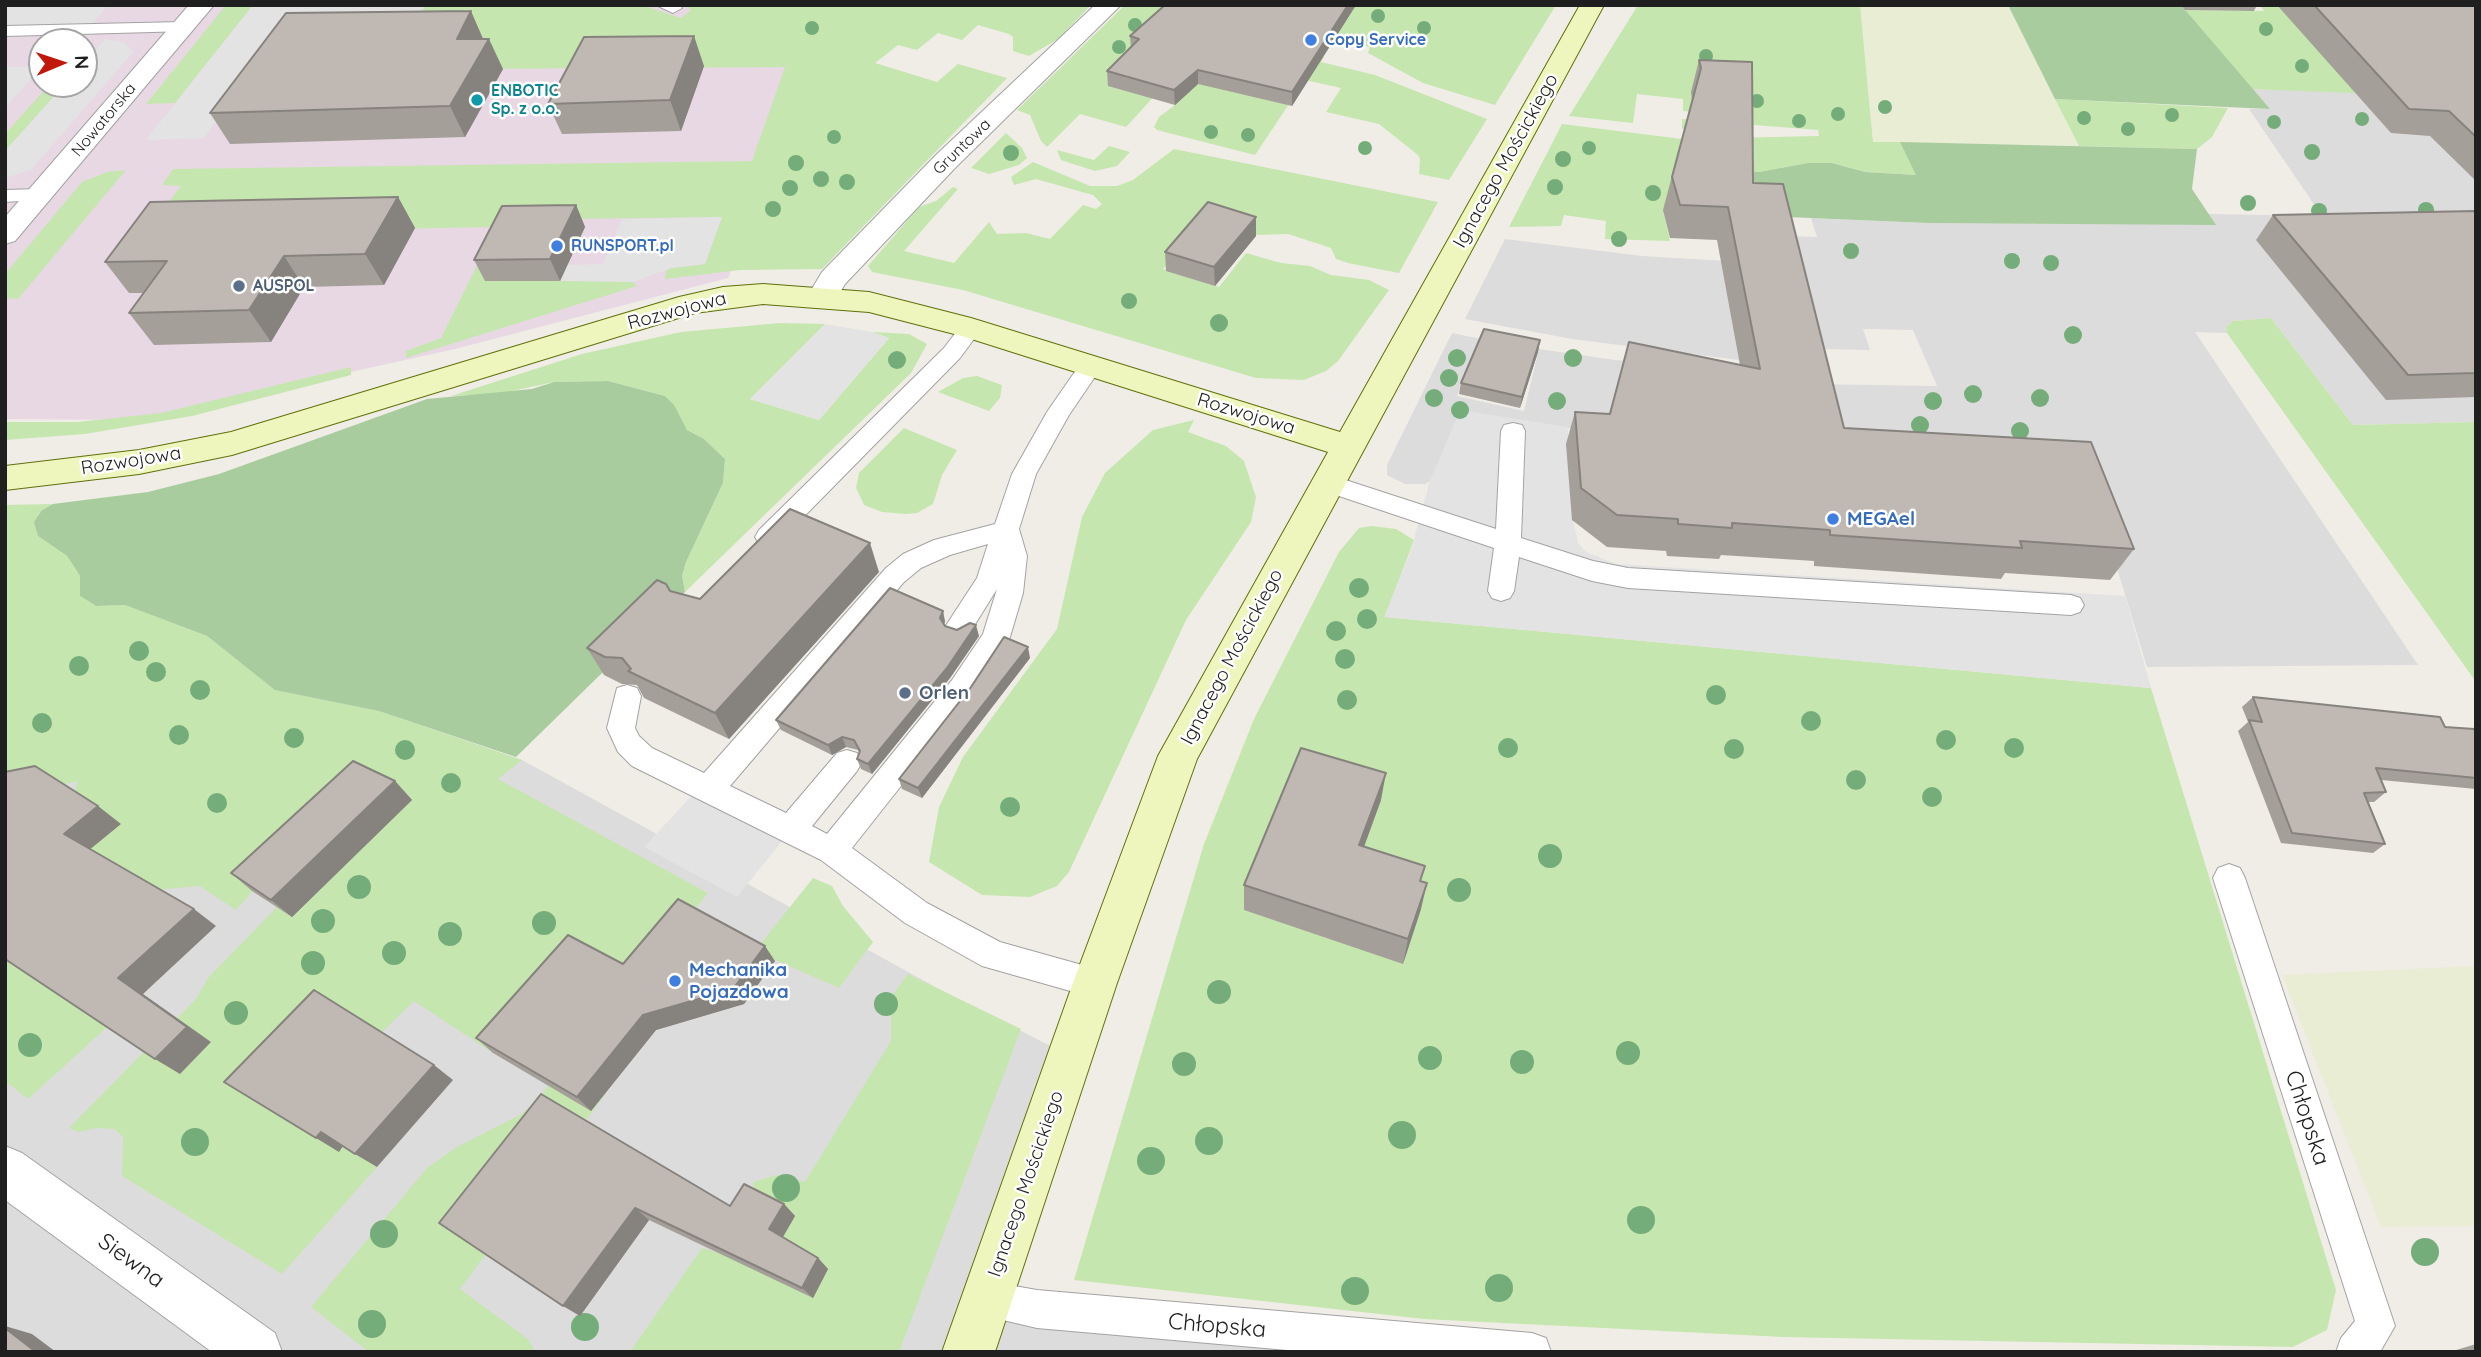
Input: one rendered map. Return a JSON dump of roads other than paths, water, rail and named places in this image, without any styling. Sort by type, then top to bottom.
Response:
[{"type":"street","name":"Nowatorska","points":[[5,235],[202,5]]},
{"type":"street","name":"Gruntowa","points":[[822,296],[833,279],[946,161],[1110,5]]},
{"type":"street","name":"Ignacego Mościckiego","points":[[968,1352],[1095,983],[1178,756],[1592,5]]},
{"type":"street","name":"Rozwojowa","points":[[5,478],[139,462],[232,443],[690,304],[723,297],[763,294],[822,296],[869,302],[971,328],[1091,365],[1337,464]]},
{"type":"street","name":"Siewna","points":[[5,1170],[256,1352]]},
{"type":"lane","points":[[5,32],[183,27]]},
{"type":"lane","points":[[5,196],[40,195]]},
{"type":"lane","points":[[754,550],[952,353],[971,328]]},
{"type":"lane","points":[[959,627],[989,580],[1024,474],[1059,412],[1091,365]]},
{"type":"lane","points":[[1501,591],[1508,540],[1513,431]]},
{"type":"lane","points":[[1337,464],[1508,540],[1592,570],[1628,578],[2071,605]]},
{"type":"lane","points":[[708,790],[895,575],[912,561],[943,547],[1006,530]]},
{"type":"lane","points":[[832,851],[962,688],[996,637],[1010,593],[1014,556],[1006,530]]},
{"type":"lane","points":[[627,696],[621,728],[628,744],[642,757],[832,851],[916,913],[993,955],[1095,983]]},
{"type":"lane","points":[[791,830],[847,762]]},
{"type":"lane","name":"Chłopska","points":[[2229,878],[2375,1326],[2355,1352]]},
{"type":"lane","name":"Chłopska","points":[[986,1300],[1037,1310],[1532,1352]]},
{"type":"place","name":"Copy Service","points":[[1311,40]]},
{"type":"place","name":"ENBOTIC Sp. z o.o.","points":[[477,100]]},
{"type":"place","name":"RUNSPORT.pl","points":[[557,246]]},
{"type":"place","name":"AUSPOL","points":[[239,286]]},
{"type":"place","name":"MEGAel","points":[[1833,519]]},
{"type":"place","name":"Orlen","points":[[905,693]]},
{"type":"place","name":"Mechanika Pojazdowa","points":[[675,981]]}]
